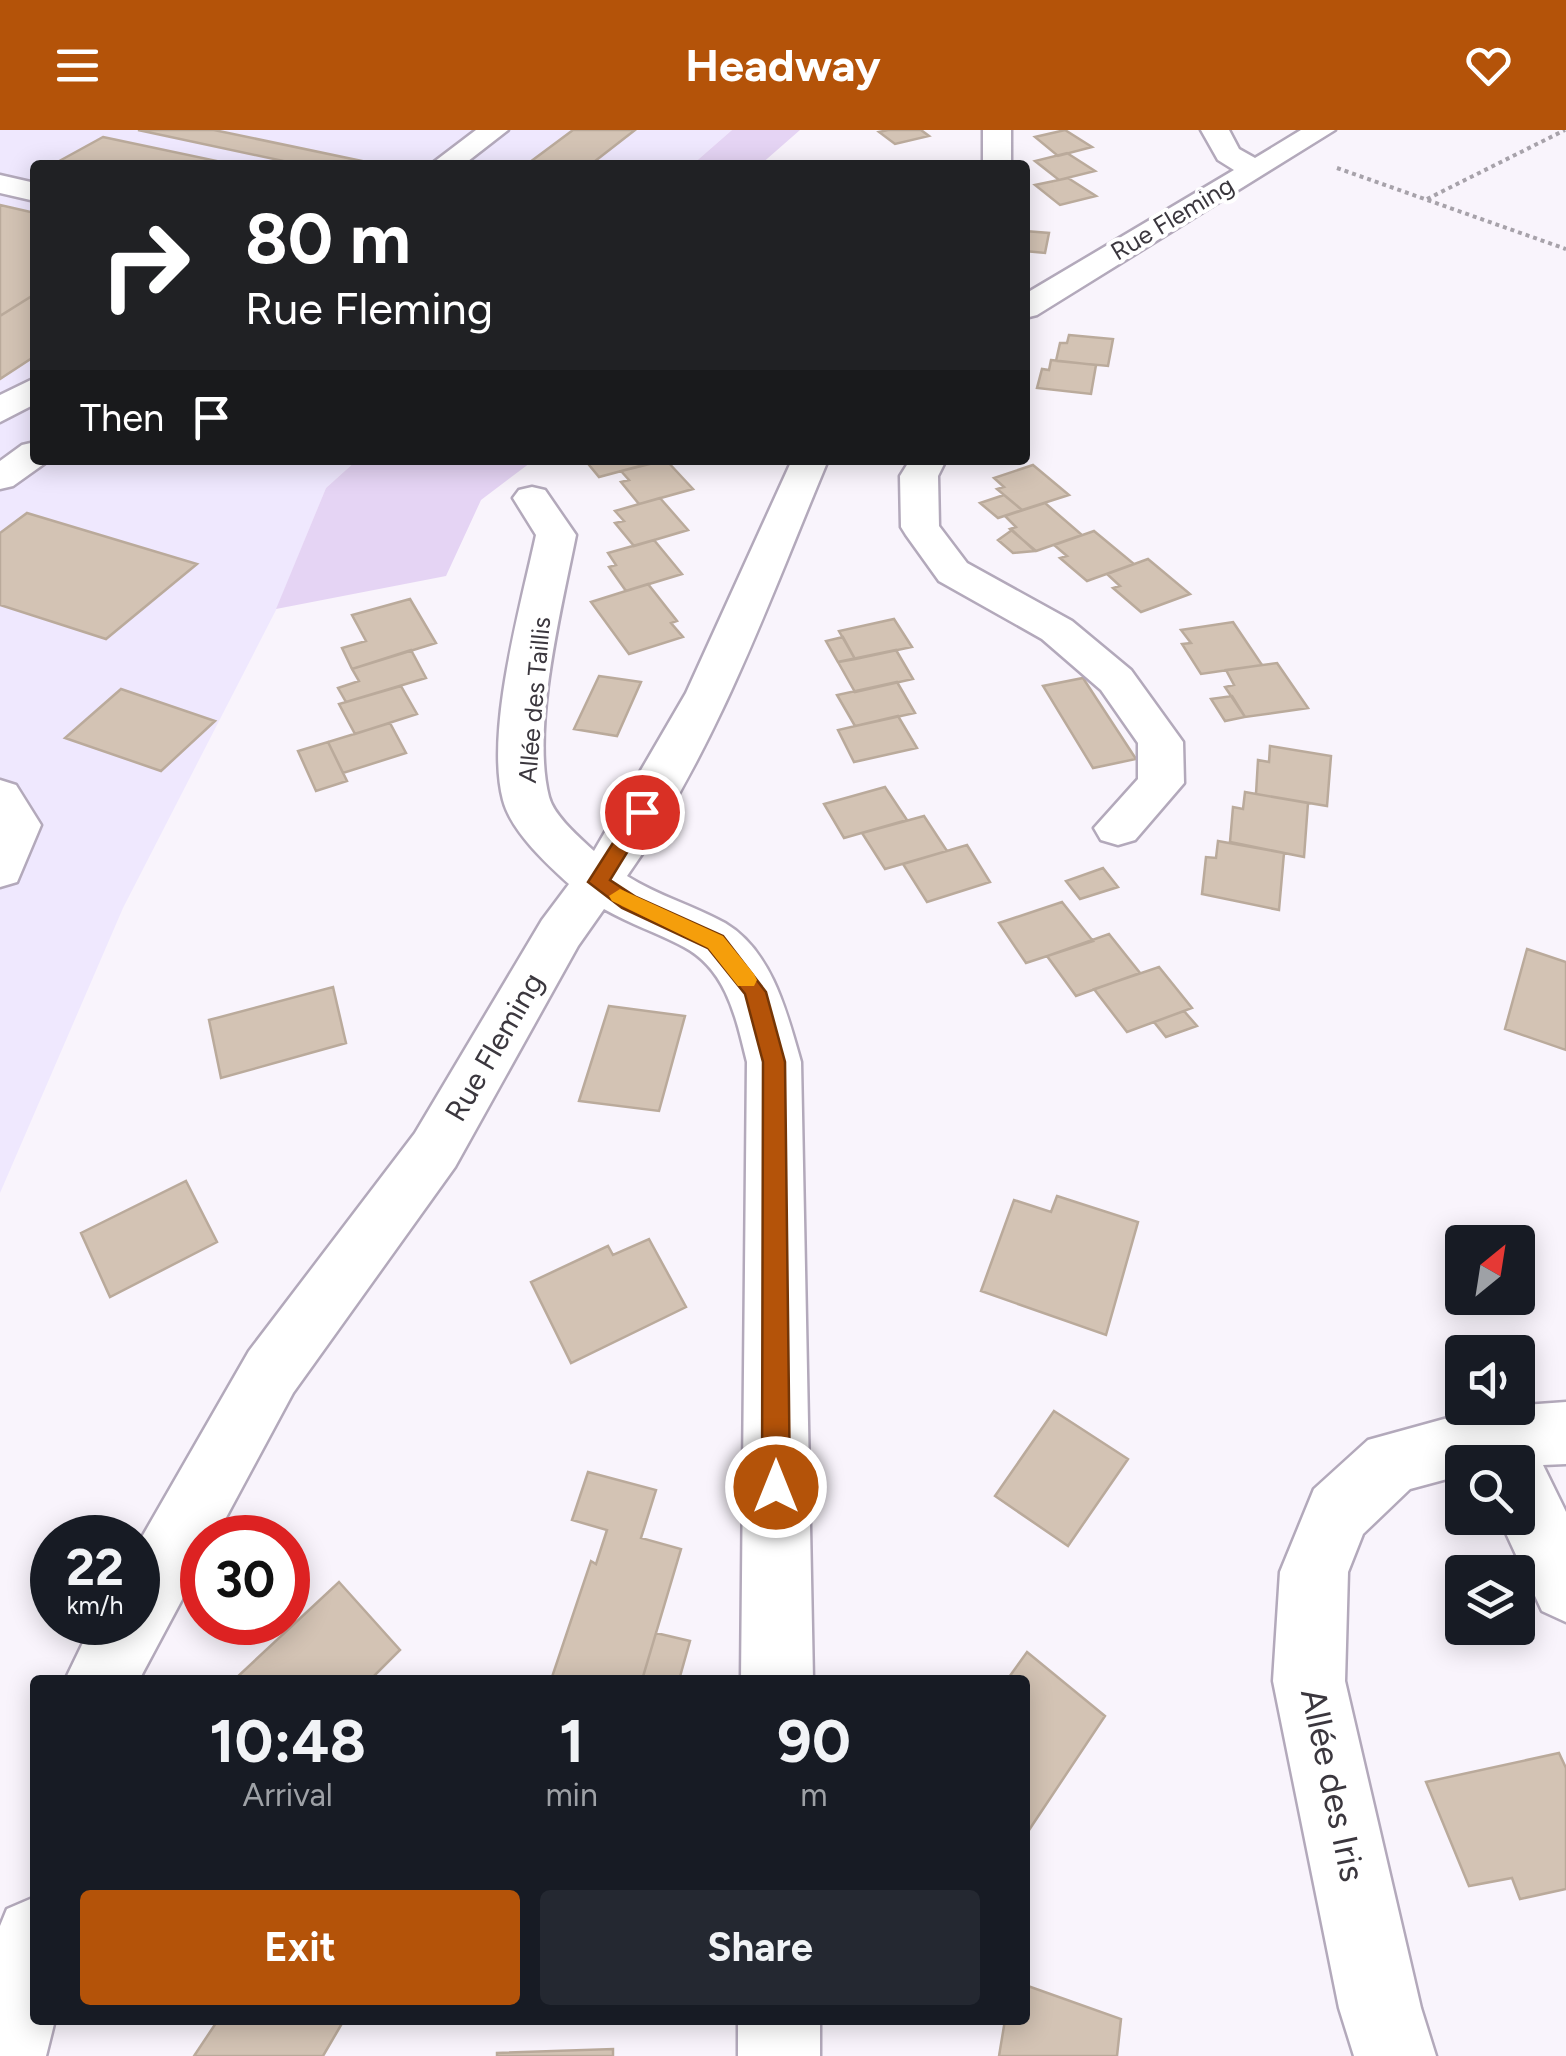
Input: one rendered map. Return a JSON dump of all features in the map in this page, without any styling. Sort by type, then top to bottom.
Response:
[{"type":"street","points":[[451,160],[494,130]]},
{"type":"street","points":[[996,130],[996,160]]},
{"type":"street","points":[[1216,130],[1228,154],[1252,170]]},
{"type":"street","name":"Rue Fleming","points":[[1030,305],[1321,130]]},
{"type":"street","points":[[0,184],[30,191]]},
{"type":"street","points":[[0,411],[30,391]]},
{"type":"street","points":[[0,478],[30,457]]},
{"type":"street","name":"Rue Fleming","points":[[160,1571],[271,1372],[435,1150],[560,933],[626,842],[708,693],[808,465]]},
{"type":"street","points":[[925,465],[919,476],[920,527],[953,572],[1058,630],[1116,680],[1160,742],[1161,783],[1118,828]]},
{"type":"street","name":"Allée des Taillis","points":[[532,498],[556,535],[540,612],[528,711],[523,767],[526,803],[568,857],[598,882],[629,902],[716,942],[755,992],[774,1062],[777,1675]]},
{"type":"street","points":[[0,796],[17,825],[0,870]]},
{"type":"street","name":"Allée des Iris","points":[[1535,1447],[1566,1433]]},
{"type":"street","name":"Allée des Iris","points":[[1395,2056],[1380,2008],[1309,1681],[1314,1572],[1338,1512],[1391,1462],[1445,1462]]},
{"type":"street","points":[[1535,1522],[1566,1587]]},
{"type":"street","points":[[104,1675],[119,1645]]},
{"type":"street","points":[[5,2056],[30,1957]]},
{"type":"street","points":[[779,2025],[779,2056]]},
{"type":"path","points":[[1426,200],[1565,130]]},
{"type":"path","points":[[1337,168],[1566,249]]},
{"type":"shaded area","points":[[0,130],[732,130],[698,160],[30,160],[30,465],[351,465],[326,488],[276,610],[123,908],[0,1193]]},
{"type":"shaded area","points":[[732,130],[800,130],[766,160],[698,160]]},
{"type":"shaded area","points":[[351,465],[527,465],[481,500],[446,576],[276,609],[326,488]]},
{"type":"building","points":[[138,130],[214,130],[357,160],[279,160]]},
{"type":"building","points":[[573,130],[635,130],[596,160],[533,160]]},
{"type":"building","points":[[921,130],[929,136],[895,144],[879,132]]},
{"type":"building","points":[[1065,130],[1092,147],[1058,156],[1035,137]]},
{"type":"building","points":[[103,137],[212,160],[61,160]]},
{"type":"building","points":[[1067,153],[1095,171],[1059,180],[1035,161]]},
{"type":"building","points":[[1068,178],[1096,196],[1060,205],[1035,185]]},
{"type":"building","points":[[0,205],[30,212],[30,297],[0,316]]},
{"type":"building","points":[[1030,231],[1049,233],[1045,253],[1030,252]]},
{"type":"building","points":[[30,297],[30,359],[0,379],[0,316]]},
{"type":"building","points":[[1069,335],[1113,339],[1108,366],[1056,361],[1060,343],[1067,343]]},
{"type":"building","points":[[1051,360],[1096,365],[1091,394],[1037,388],[1042,369],[1049,370]]},
{"type":"building","points":[[589,465],[644,465],[599,477]]},
{"type":"building","points":[[646,465],[671,465],[693,489],[639,504],[621,482],[629,480],[621,471]]},
{"type":"building","points":[[1033,465],[1069,495],[1022,510],[997,489],[1004,487],[994,478]]},
{"type":"building","points":[[1004,495],[1022,510],[998,518],[980,503]]},
{"type":"building","points":[[660,498],[688,530],[634,546],[615,523],[624,521],[615,511]]},
{"type":"building","points":[[1045,503],[1082,535],[1036,551],[1010,529],[1016,527],[1005,516]]},
{"type":"building","points":[[27,513],[197,564],[106,639],[0,605],[0,533]]},
{"type":"building","points":[[1012,530],[1035,551],[1013,553],[998,540]]},
{"type":"building","points":[[1094,531],[1134,564],[1087,581],[1060,558],[1067,556],[1054,545]]},
{"type":"building","points":[[654,540],[682,574],[626,591],[609,567],[616,565],[608,553]]},
{"type":"building","points":[[1148,559],[1190,594],[1141,612],[1113,588],[1120,586],[1107,574]]},
{"type":"building","points":[[648,584],[677,621],[671,623],[683,637],[629,654],[591,602]]},
{"type":"building","points":[[410,599],[436,643],[352,669],[342,648],[366,641],[352,615]]},
{"type":"building","points":[[894,619],[912,647],[855,659],[839,631]]},
{"type":"building","points":[[1233,622],[1262,665],[1201,674],[1182,644],[1191,643],[1181,630]]},
{"type":"building","points":[[843,637],[855,659],[838,662],[826,641]]},
{"type":"building","points":[[411,650],[426,678],[346,702],[338,688],[359,681],[352,669]]},
{"type":"building","points":[[896,650],[913,679],[855,692],[838,662]]},
{"type":"building","points":[[1277,663],[1308,708],[1245,717],[1225,687],[1234,685],[1226,670]]},
{"type":"building","points":[[599,676],[641,682],[617,736],[574,729]]},
{"type":"building","points":[[1083,678],[1136,759],[1093,768],[1043,686]]},
{"type":"building","points":[[897,682],[915,713],[855,726],[837,695]]},
{"type":"building","points":[[401,686],[417,714],[355,734],[339,704]]},
{"type":"building","points":[[121,689],[215,721],[161,771],[65,738]]},
{"type":"building","points":[[1232,696],[1245,717],[1225,721],[1211,699]]},
{"type":"building","points":[[898,716],[917,748],[854,762],[838,730]]},
{"type":"building","points":[[390,723],[406,753],[343,773],[328,742]]},
{"type":"building","points":[[328,742],[347,781],[316,791],[298,751]]},
{"type":"building","points":[[1270,746],[1331,756],[1327,806],[1256,794],[1258,760],[1269,762]]},
{"type":"building","points":[[885,787],[907,820],[844,838],[824,804]]},
{"type":"building","points":[[1245,792],[1308,803],[1304,857],[1230,842],[1233,807],[1243,809]]},
{"type":"building","points":[[924,816],[947,851],[885,869],[862,833]]},
{"type":"building","points":[[1218,841],[1284,853],[1279,910],[1202,894],[1206,857],[1216,858]]},
{"type":"building","points":[[967,845],[990,882],[927,902],[903,864]]},
{"type":"building","points":[[1103,868],[1118,887],[1080,899],[1066,881]]},
{"type":"building","points":[[1062,902],[1093,941],[1026,963],[999,923]]},
{"type":"building","points":[[1109,934],[1140,973],[1076,996],[1047,956]]},
{"type":"building","points":[[1527,949],[1566,962],[1566,1050],[1505,1029]]},
{"type":"building","points":[[1159,967],[1192,1008],[1127,1032],[1094,989]]},
{"type":"building","points":[[333,987],[346,1043],[221,1078],[209,1020]]},
{"type":"building","points":[[609,1006],[685,1016],[659,1111],[579,1101]]},
{"type":"building","points":[[1184,1011],[1197,1026],[1166,1037],[1154,1022]]},
{"type":"building","points":[[186,1181],[217,1242],[110,1297],[81,1233]]},
{"type":"building","points":[[1057,1196],[1138,1222],[1106,1335],[981,1291],[1014,1200],[1051,1212]]},
{"type":"building","points":[[649,1239],[686,1307],[571,1363],[531,1282],[608,1246],[613,1255]]},
{"type":"building","points":[[1054,1411],[1128,1459],[1068,1546],[995,1496]]},
{"type":"building","points":[[588,1472],[656,1490],[641,1538],[681,1549],[643,1675],[553,1675],[591,1561],[596,1564],[607,1530],[572,1520]]},
{"type":"building","points":[[339,1582],[400,1650],[375,1675],[239,1675],[272,1645],[310,1645],[310,1609]]},
{"type":"building","points":[[656,1633],[690,1641],[680,1675],[643,1675]]},
{"type":"building","points":[[1027,1652],[1105,1716],[1030,1828],[1030,1675],[1011,1675]]},
{"type":"building","points":[[1559,1753],[1566,1768],[1566,1889],[1520,1899],[1512,1878],[1469,1886],[1426,1782]]},
{"type":"building","points":[[1030,1987],[1121,2019],[1117,2056],[999,2056],[1004,2025],[1030,2025]]},
{"type":"building","points":[[215,2025],[341,2025],[323,2056],[194,2056]]},
{"type":"building","points":[[613,2049],[613,2056],[497,2056],[497,2053]]},
{"type":"slow traffic","points":[[620,896],[716,942],[746,980]]},
{"type":"route","points":[[642,812],[598,882],[629,902],[716,942],[755,992],[774,1062],[776,1487]]}]
